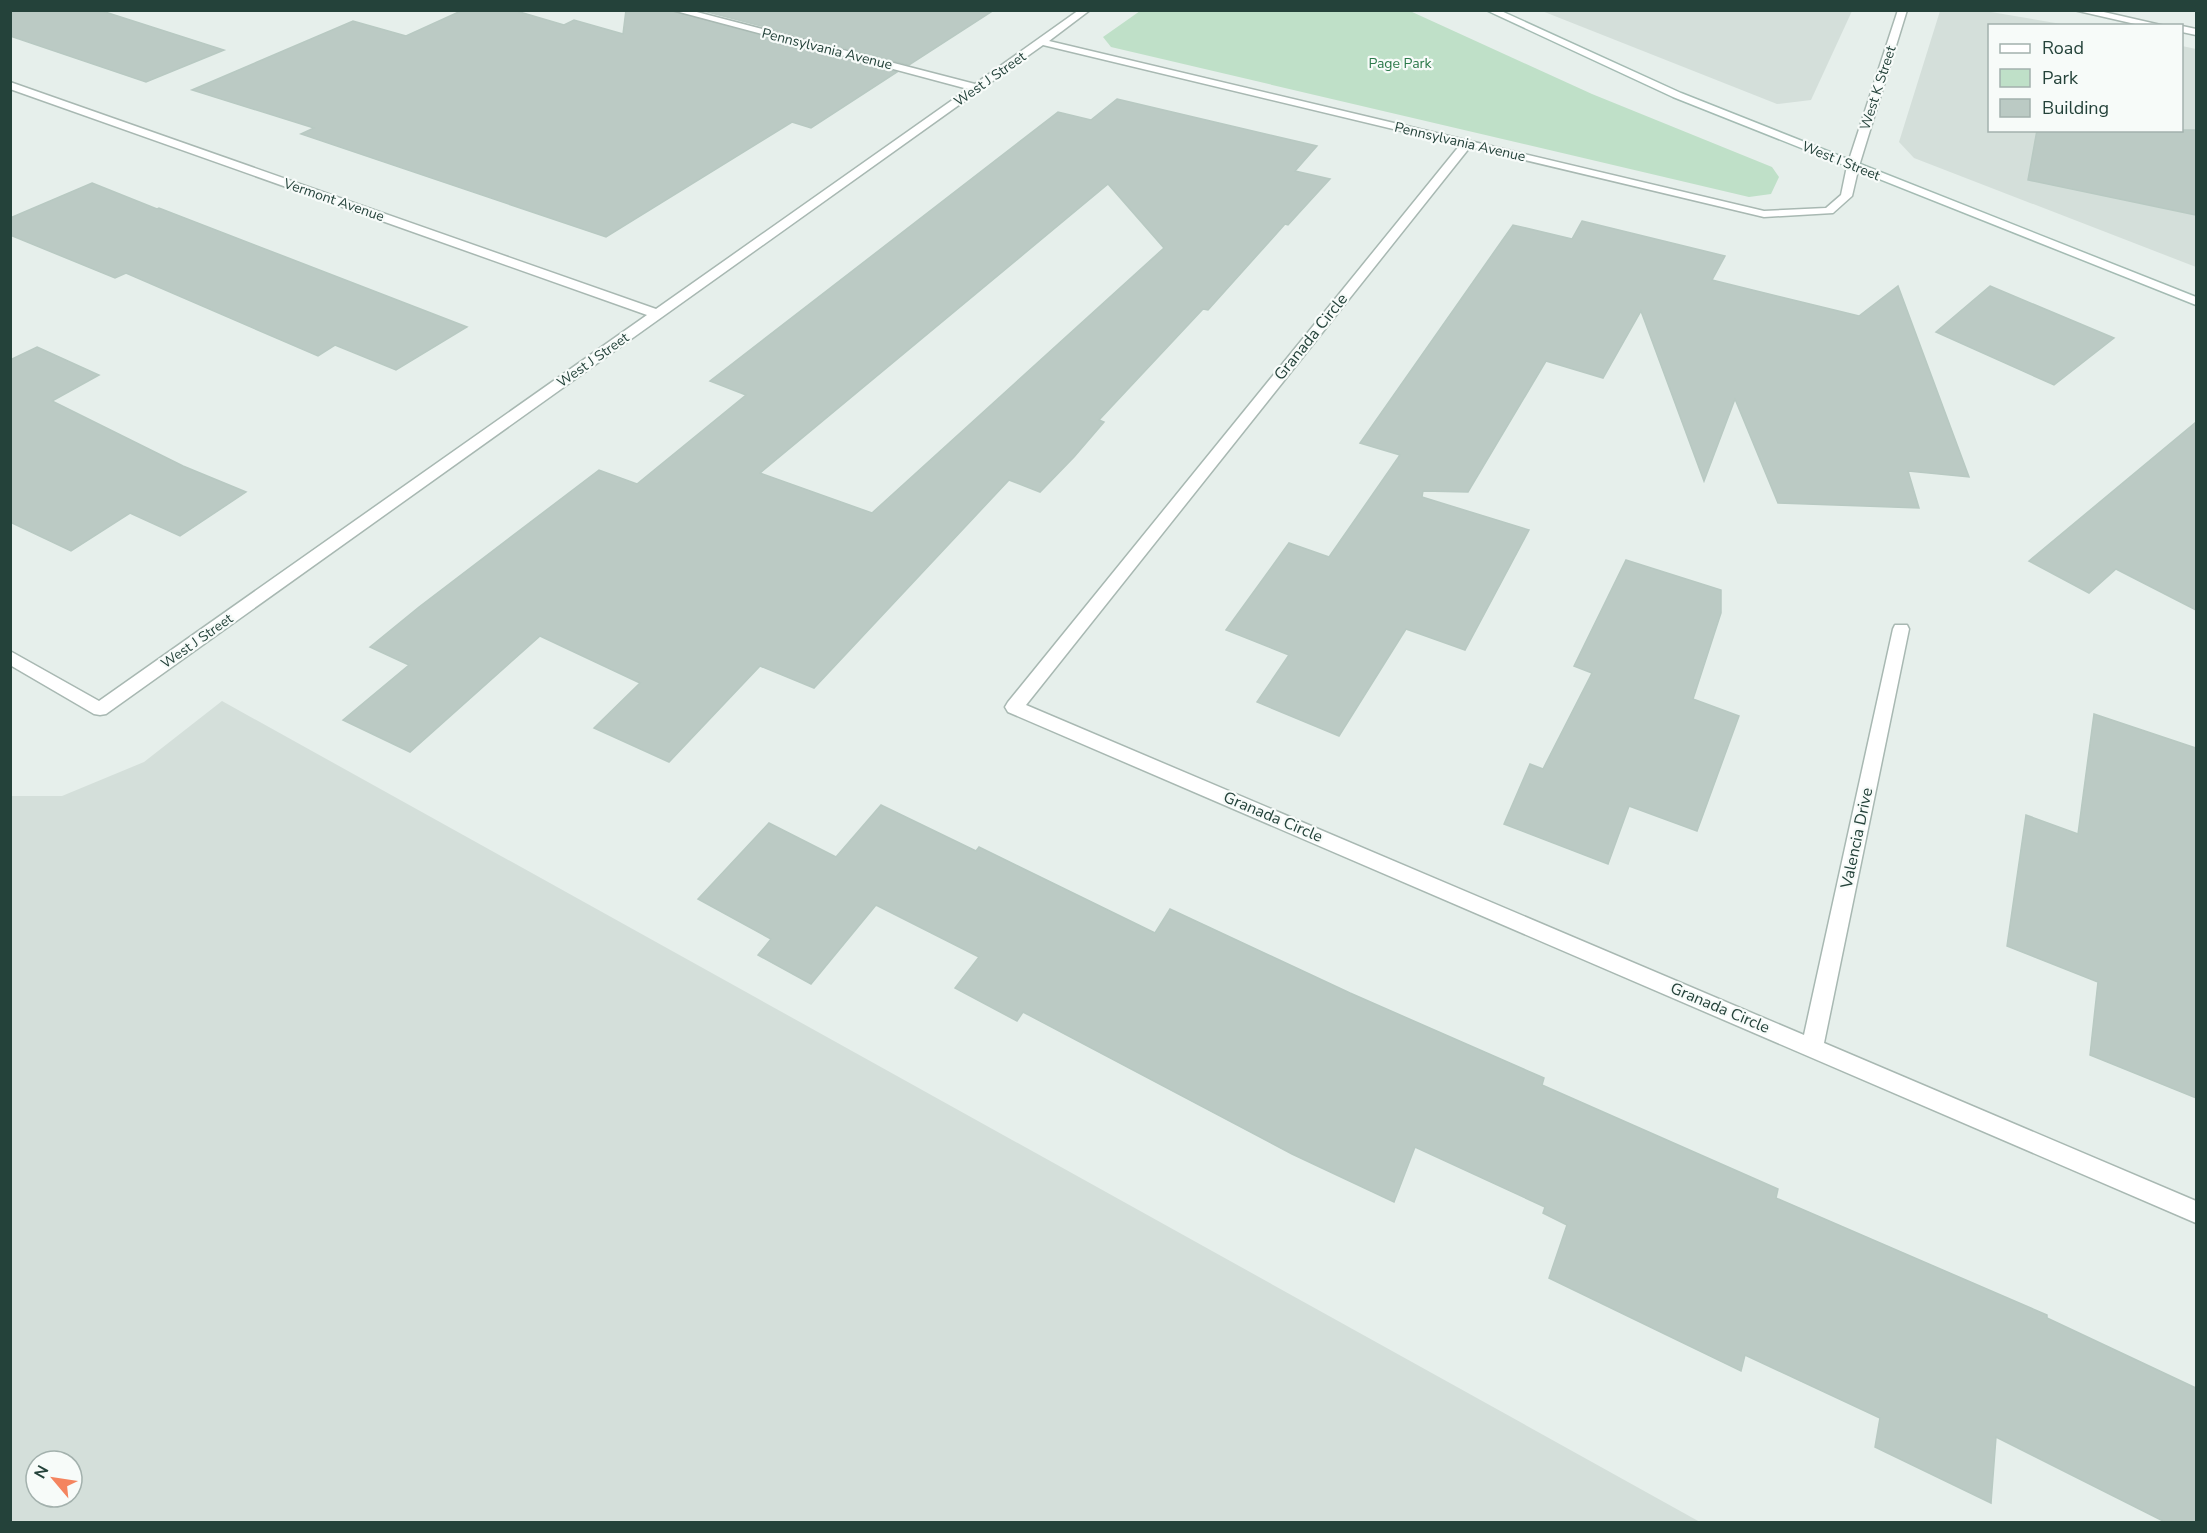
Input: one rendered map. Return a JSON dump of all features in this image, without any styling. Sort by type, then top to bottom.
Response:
[{"type":"street","name":"Pennsylvania Avenue","points":[[676,10],[978,88]]},
{"type":"street","name":"West J Street","points":[[10,657],[100,709],[1086,10]]},
{"type":"street","name":"West I Street","points":[[1490,10],[1677,95],[2196,301]]},
{"type":"street","name":"West K Street","points":[[1853,166],[1903,10]]},
{"type":"street","points":[[2078,10],[2151,24]]},
{"type":"street","name":"Pennsylvania Avenue","points":[[1041,42],[1764,214],[1829,211],[1846,195],[1853,166]]},
{"type":"street","name":"Vermont Avenue","points":[[10,86],[658,314]]},
{"type":"street","name":"Granada Circle","points":[[1467,144],[1014,707],[2196,1212]]},
{"type":"street","name":"Valencia Drive","points":[[1812,1048],[1901,629]]},
{"type":"shaded area","points":[[1542,11],[1852,11],[1811,100],[1777,104]]},
{"type":"shaded area","points":[[1940,11],[1985,11],[2061,24],[1988,24],[1988,132],[2183,132],[2183,46],[2196,49],[2196,267],[1914,158],[1899,142]]},
{"type":"shaded area","points":[[222,701],[1700,1522],[11,1522],[11,796],[62,796],[144,762]]},
{"type":"green space","name":"Page Park","points":[[1140,11],[1410,11],[1592,94],[1772,167],[1779,177],[1771,194],[1749,197],[1111,47],[1103,37]]},
{"type":"building","points":[[10,10],[99,10],[224,50],[146,82],[10,36]]},
{"type":"building","points":[[463,10],[513,10],[564,25],[574,20],[623,34],[626,10],[670,10],[897,72],[811,128],[792,122],[606,237],[301,134],[314,128],[192,90],[353,21],[406,36]]},
{"type":"building","points":[[700,10],[994,10],[909,65]]},
{"type":"building","points":[[1117,99],[1317,146],[1295,171],[1330,179],[1288,225],[1285,224],[1208,310],[1203,309],[1099,420],[1104,422],[1040,492],[1009,480],[814,688],[760,666],[669,762],[594,728],[640,683],[540,636],[410,752],[343,720],[409,665],[370,647],[419,607],[599,470],[637,484],[746,395],[710,381],[1058,112],[1091,120]],"holes":[[[1108,184],[1164,248],[872,513],[760,473]]]},
{"type":"building","points":[[2183,130],[2196,130],[2196,215],[2028,180],[2037,132],[2183,132]]},
{"type":"building","points":[[92,183],[467,327],[396,370],[335,345],[318,356],[126,273],[115,278],[10,235],[10,218]]},
{"type":"building","points":[[1582,221],[1725,256],[1712,280],[1859,316],[1898,286],[1969,477],[1908,471],[1919,508],[1778,503],[1735,399],[1704,481],[1641,311],[1603,378],[1546,361],[1468,492],[1423,491],[1422,497],[1529,530],[1465,650],[1406,629],[1339,736],[1257,702],[1289,655],[1226,630],[1289,543],[1329,557],[1400,455],[1360,443],[1513,225],[1572,239]]},
{"type":"building","points":[[1990,286],[2114,338],[2054,385],[1936,332]]},
{"type":"building","points":[[37,347],[99,375],[52,401],[183,466],[246,492],[180,536],[130,513],[71,551],[10,522],[10,360]]},
{"type":"building","points":[[2196,422],[2196,610],[2116,569],[2089,593],[2029,561]]},
{"type":"building","points":[[1626,560],[1721,590],[1721,613],[1693,699],[1739,716],[1697,831],[1629,806],[1608,864],[1504,824],[1530,764],[1543,769],[1592,673],[1574,666]]},
{"type":"building","points":[[2094,714],[2196,748],[2196,1098],[2090,1055],[2098,982],[2007,946],[2026,815],[2078,834]]},
{"type":"building","points":[[881,805],[976,851],[979,847],[1155,933],[1170,909],[1350,993],[1544,1078],[1542,1085],[1778,1189],[1776,1198],[2047,1315],[2047,1318],[2196,1388],[2196,1522],[2165,1522],[1996,1437],[1991,1503],[1875,1447],[1880,1418],[1745,1355],[1741,1371],[1549,1278],[1567,1225],[1543,1213],[1545,1207],[1415,1147],[1394,1202],[1292,1154],[1023,1012],[1017,1021],[955,988],[979,957],[876,905],[811,984],[758,955],[771,939],[698,899],[769,823],[836,857]]}]
